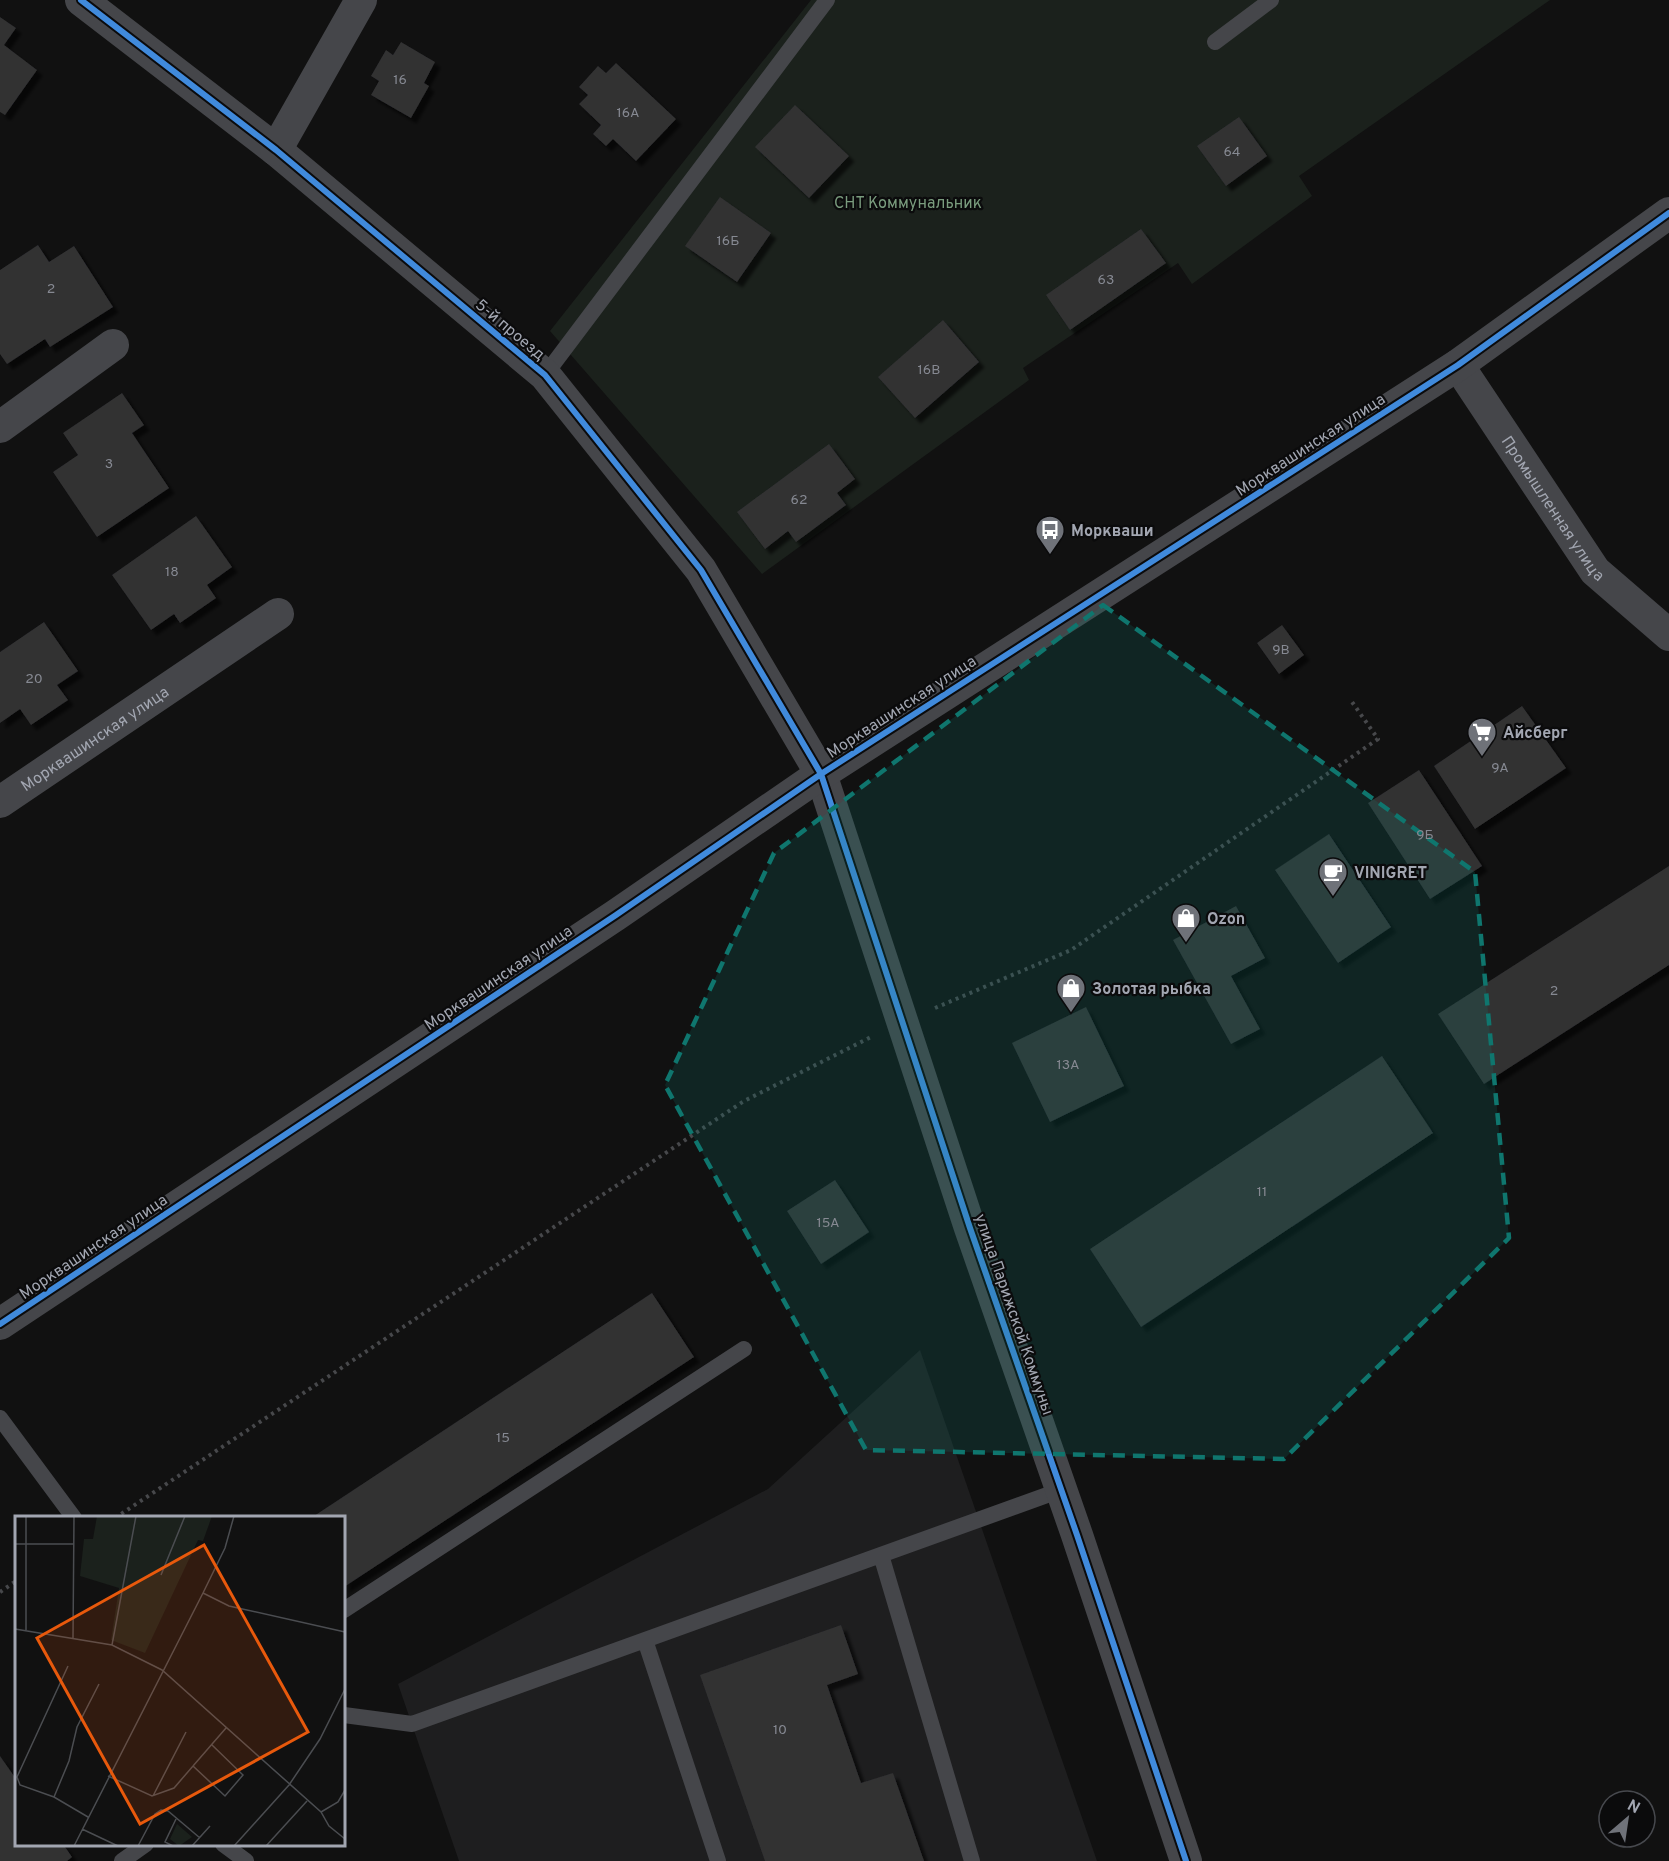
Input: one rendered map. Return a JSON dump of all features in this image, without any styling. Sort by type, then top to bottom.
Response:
[{"type":"street","name":"5-й проезд","points":[[81,0],[276,150],[545,375],[701,570],[821,774]]},
{"type":"street","points":[[276,150],[361,0]]},
{"type":"street","name":"Морквашинская улица","points":[[0,1324],[616,915],[821,774],[1458,365],[1669,213]]},
{"type":"street","points":[[0,427],[113,345]]},
{"type":"street","name":"Промышленная улица","points":[[1458,365],[1595,571],[1669,634]]},
{"type":"street","name":"Морквашинская улица","points":[[0,802],[278,614]]},
{"type":"street","name":"улица Парижской Коммуны","points":[[821,774],[970,1228],[1186,1861]]},
{"type":"lane","points":[[545,375],[827,0]]},
{"type":"lane","points":[[1215,42],[1271,0]]},
{"type":"lane","points":[[345,1609],[744,1349]]},
{"type":"lane","points":[[0,1418],[73,1516]]},
{"type":"lane","points":[[345,1715],[412,1724],[1061,1490]]},
{"type":"lane","points":[[881,1555],[972,1861]]},
{"type":"lane","points":[[645,1640],[718,1861]]},
{"type":"lane","points":[[122,1861],[144,1846]]},
{"type":"lane","points":[[224,1846],[246,1861]]},
{"type":"path","points":[[118,1516],[744,1101],[902,1021],[1071,950],[1378,739],[1350,699]]},
{"type":"path","points":[[0,1592],[15,1582]]},
{"type":"highlighted area","points":[[1103,605],[1475,872],[1509,1238],[1284,1459],[866,1450],[665,1085],[774,853]]},
{"type":"shaded area","points":[[920,1350],[1097,1861],[459,1861],[398,1684],[768,1489]]},
{"type":"green space","name":"СНТ Коммунальник","points":[[811,0],[1550,0],[1299,176],[1312,196],[1192,284],[1178,263],[1023,368],[1029,380],[762,574],[550,331]]},
{"type":"building","points":[[0,17],[16,28],[4,45],[37,70],[5,115],[0,112]]},
{"type":"building","points":[[401,42],[435,62],[424,83],[429,86],[411,118],[371,95],[379,81],[371,76],[386,50],[393,55]]},
{"type":"building","points":[[616,63],[676,119],[636,161],[613,139],[606,146],[593,134],[601,125],[579,104],[588,95],[579,87],[598,66],[606,73]]},
{"type":"building","points":[[795,105],[849,156],[809,198],[755,147]]},
{"type":"building","points":[[1239,117],[1267,156],[1226,186],[1197,146]]},
{"type":"building","points":[[720,197],[771,233],[737,282],[685,246]]},
{"type":"building","points":[[1141,229],[1166,263],[1070,330],[1046,295]]},
{"type":"building","points":[[38,245],[49,262],[74,246],[113,307],[50,347],[45,339],[7,364],[0,354],[0,270]]},
{"type":"building","points":[[943,320],[979,362],[915,418],[878,377]]},
{"type":"building","points":[[122,393],[144,425],[132,433],[169,488],[97,537],[53,472],[78,455],[63,433]]},
{"type":"building","points":[[829,444],[855,479],[837,493],[846,505],[796,542],[788,531],[765,549],[737,512]]},
{"type":"building","points":[[196,516],[232,567],[207,585],[216,598],[180,623],[174,614],[151,630],[112,575]]},
{"type":"building","points":[[44,622],[78,671],[57,685],[68,700],[31,725],[20,709],[0,723],[0,652]]},
{"type":"building","points":[[1282,625],[1304,655],[1279,674],[1257,643]]},
{"type":"building","points":[[1522,706],[1566,768],[1475,829],[1434,766]]},
{"type":"building","points":[[1419,770],[1482,866],[1430,899],[1368,803]]},
{"type":"building","name":"VINIGRET","points":[[1329,834],[1391,927],[1338,963],[1275,870]]},
{"type":"building","points":[[1669,866],[1669,965],[1484,1084],[1438,1014]]},
{"type":"building","points":[[1236,906],[1265,958],[1231,976],[1260,1029],[1231,1044],[1173,940]]},
{"type":"building","points":[[1086,1007],[1124,1086],[1050,1122],[1012,1043]]},
{"type":"building","points":[[1382,1056],[1433,1133],[1141,1327],[1090,1249]]},
{"type":"building","points":[[835,1180],[869,1232],[821,1264],[787,1211]]},
{"type":"building","points":[[652,1293],[694,1357],[345,1586],[345,1516],[314,1516]]},
{"type":"building","points":[[841,1625],[858,1674],[827,1685],[861,1783],[893,1773],[924,1861],[765,1861],[700,1675]]},
{"type":"building","points":[[0,1756],[15,1778],[15,1846],[64,1846],[72,1857],[67,1861],[0,1861]]},
{"type":"cycle path","points":[[81,0],[276,150],[545,375],[701,570],[821,774],[970,1228],[1077,1535],[1186,1861]]},
{"type":"cycle path","points":[[0,1324],[616,915],[821,774],[1458,365],[1669,213]]},
{"type":"place","name":"Моркваши","points":[[1050,556]]},
{"type":"place","name":"Айсберг","points":[[1482,758]]},
{"type":"place","name":"VINIGRET","points":[[1333,898]]},
{"type":"place","name":"Ozon","points":[[1186,944]]},
{"type":"place","name":"Золотая рыбка","points":[[1071,1014]]}]
